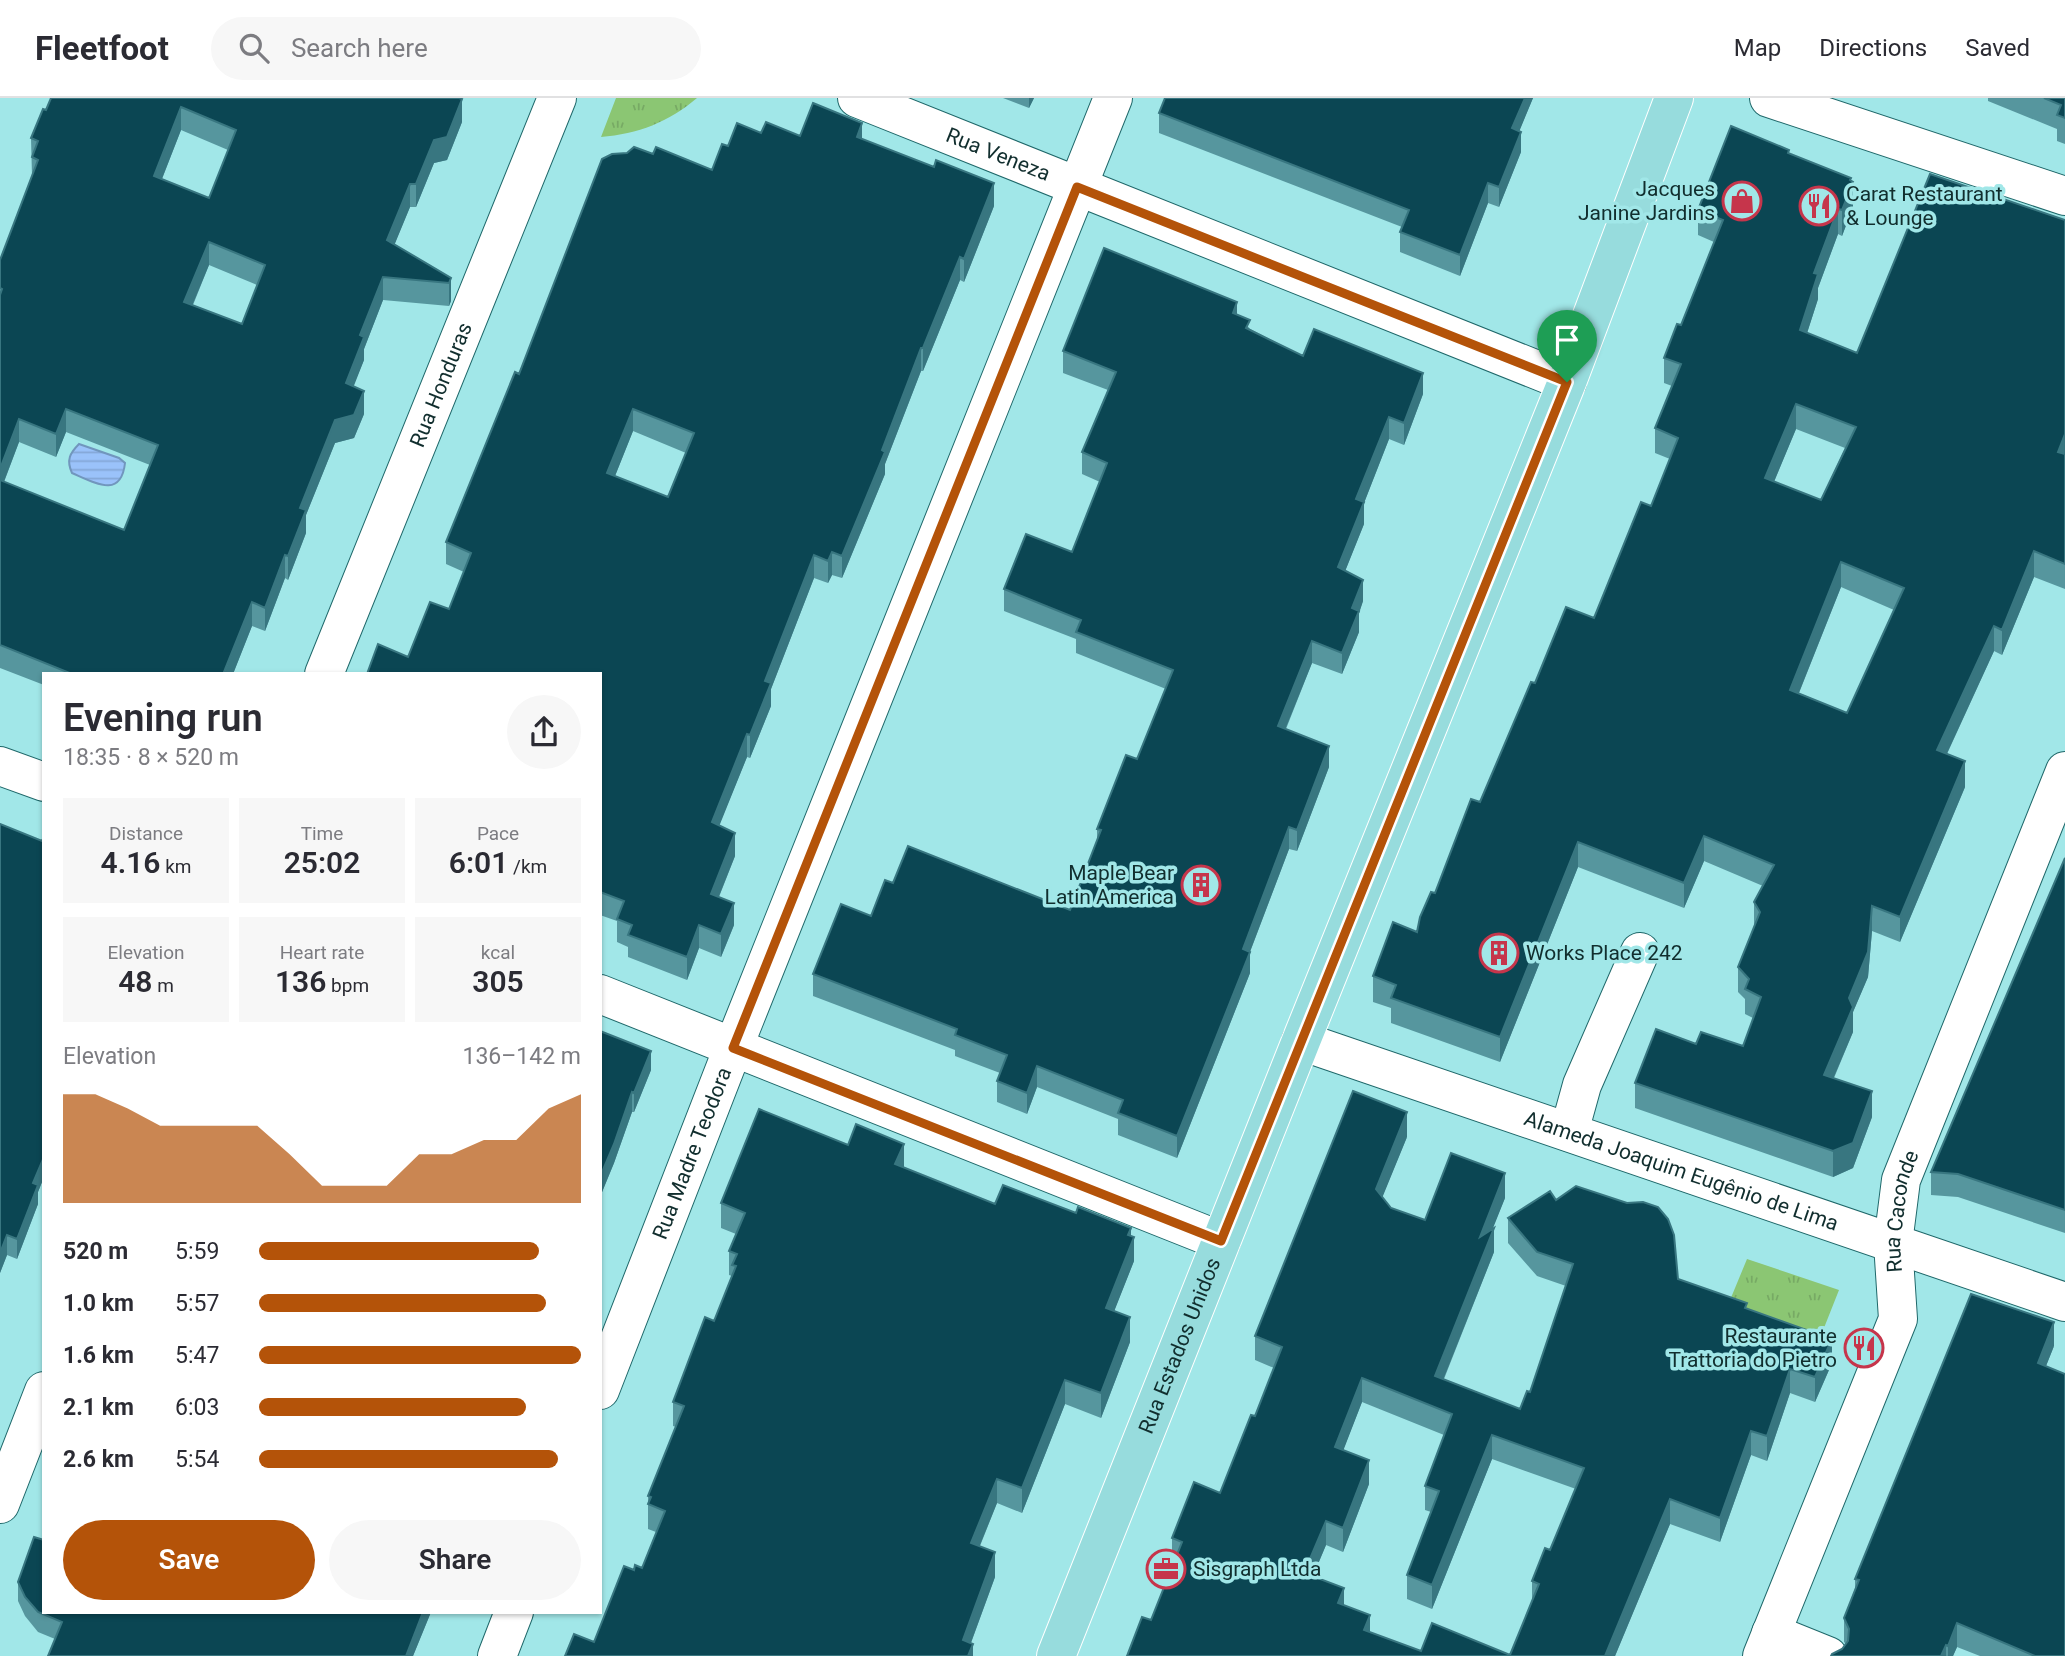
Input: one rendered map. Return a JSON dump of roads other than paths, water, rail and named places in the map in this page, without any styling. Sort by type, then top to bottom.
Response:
[{"type":"main road","name":"Rua Estados Unidos","points":[[1056,1656],[1567,382],[1674,98]]},
{"type":"street","name":"Rua Honduras","points":[[325,672],[557,98]]},
{"type":"street","name":"Rua Veneza","points":[[858,98],[1567,382]]},
{"type":"street","name":"Rua Madre Teodora","points":[[602,1385],[733,1048],[1113,98]]},
{"type":"street","points":[[1769,98],[2065,196]]},
{"type":"street","points":[[0,766],[42,781]]},
{"type":"street","name":"Rua Caconde","points":[[1767,1644],[1898,1318],[1893,1243],[1901,1180],[2065,771]]},
{"type":"street","points":[[1569,1132],[1582,1085],[1640,952]]},
{"type":"street","points":[[602,995],[1221,1241]]},
{"type":"street","name":"Alameda Joaquim Eugênio de Lima","points":[[1301,1041],[2065,1302]]},
{"type":"street","points":[[0,1504],[42,1396]]},
{"type":"street","points":[[497,1656],[513,1614]]},
{"type":"street","points":[[1767,1644],[1828,1656]]},
{"type":"water","points":[[79,444],[119,458],[125,463],[123,474],[118,481],[113,485],[98,484],[72,473],[70,457]]},
{"type":"place","name":"Jacques Janine Jardins","points":[[1742,201]]},
{"type":"place","name":"Carat Restaurant & Lounge","points":[[1819,206]]},
{"type":"place","name":"Maple Bear Latin America","points":[[1201,885]]},
{"type":"place","name":"Works Place 242","points":[[1499,953]]},
{"type":"place","name":"Restaurante Trattoria do Pietro","points":[[1864,1348]]},
{"type":"place","name":"Sisgraph Ltda","points":[[1166,1569]]}]
